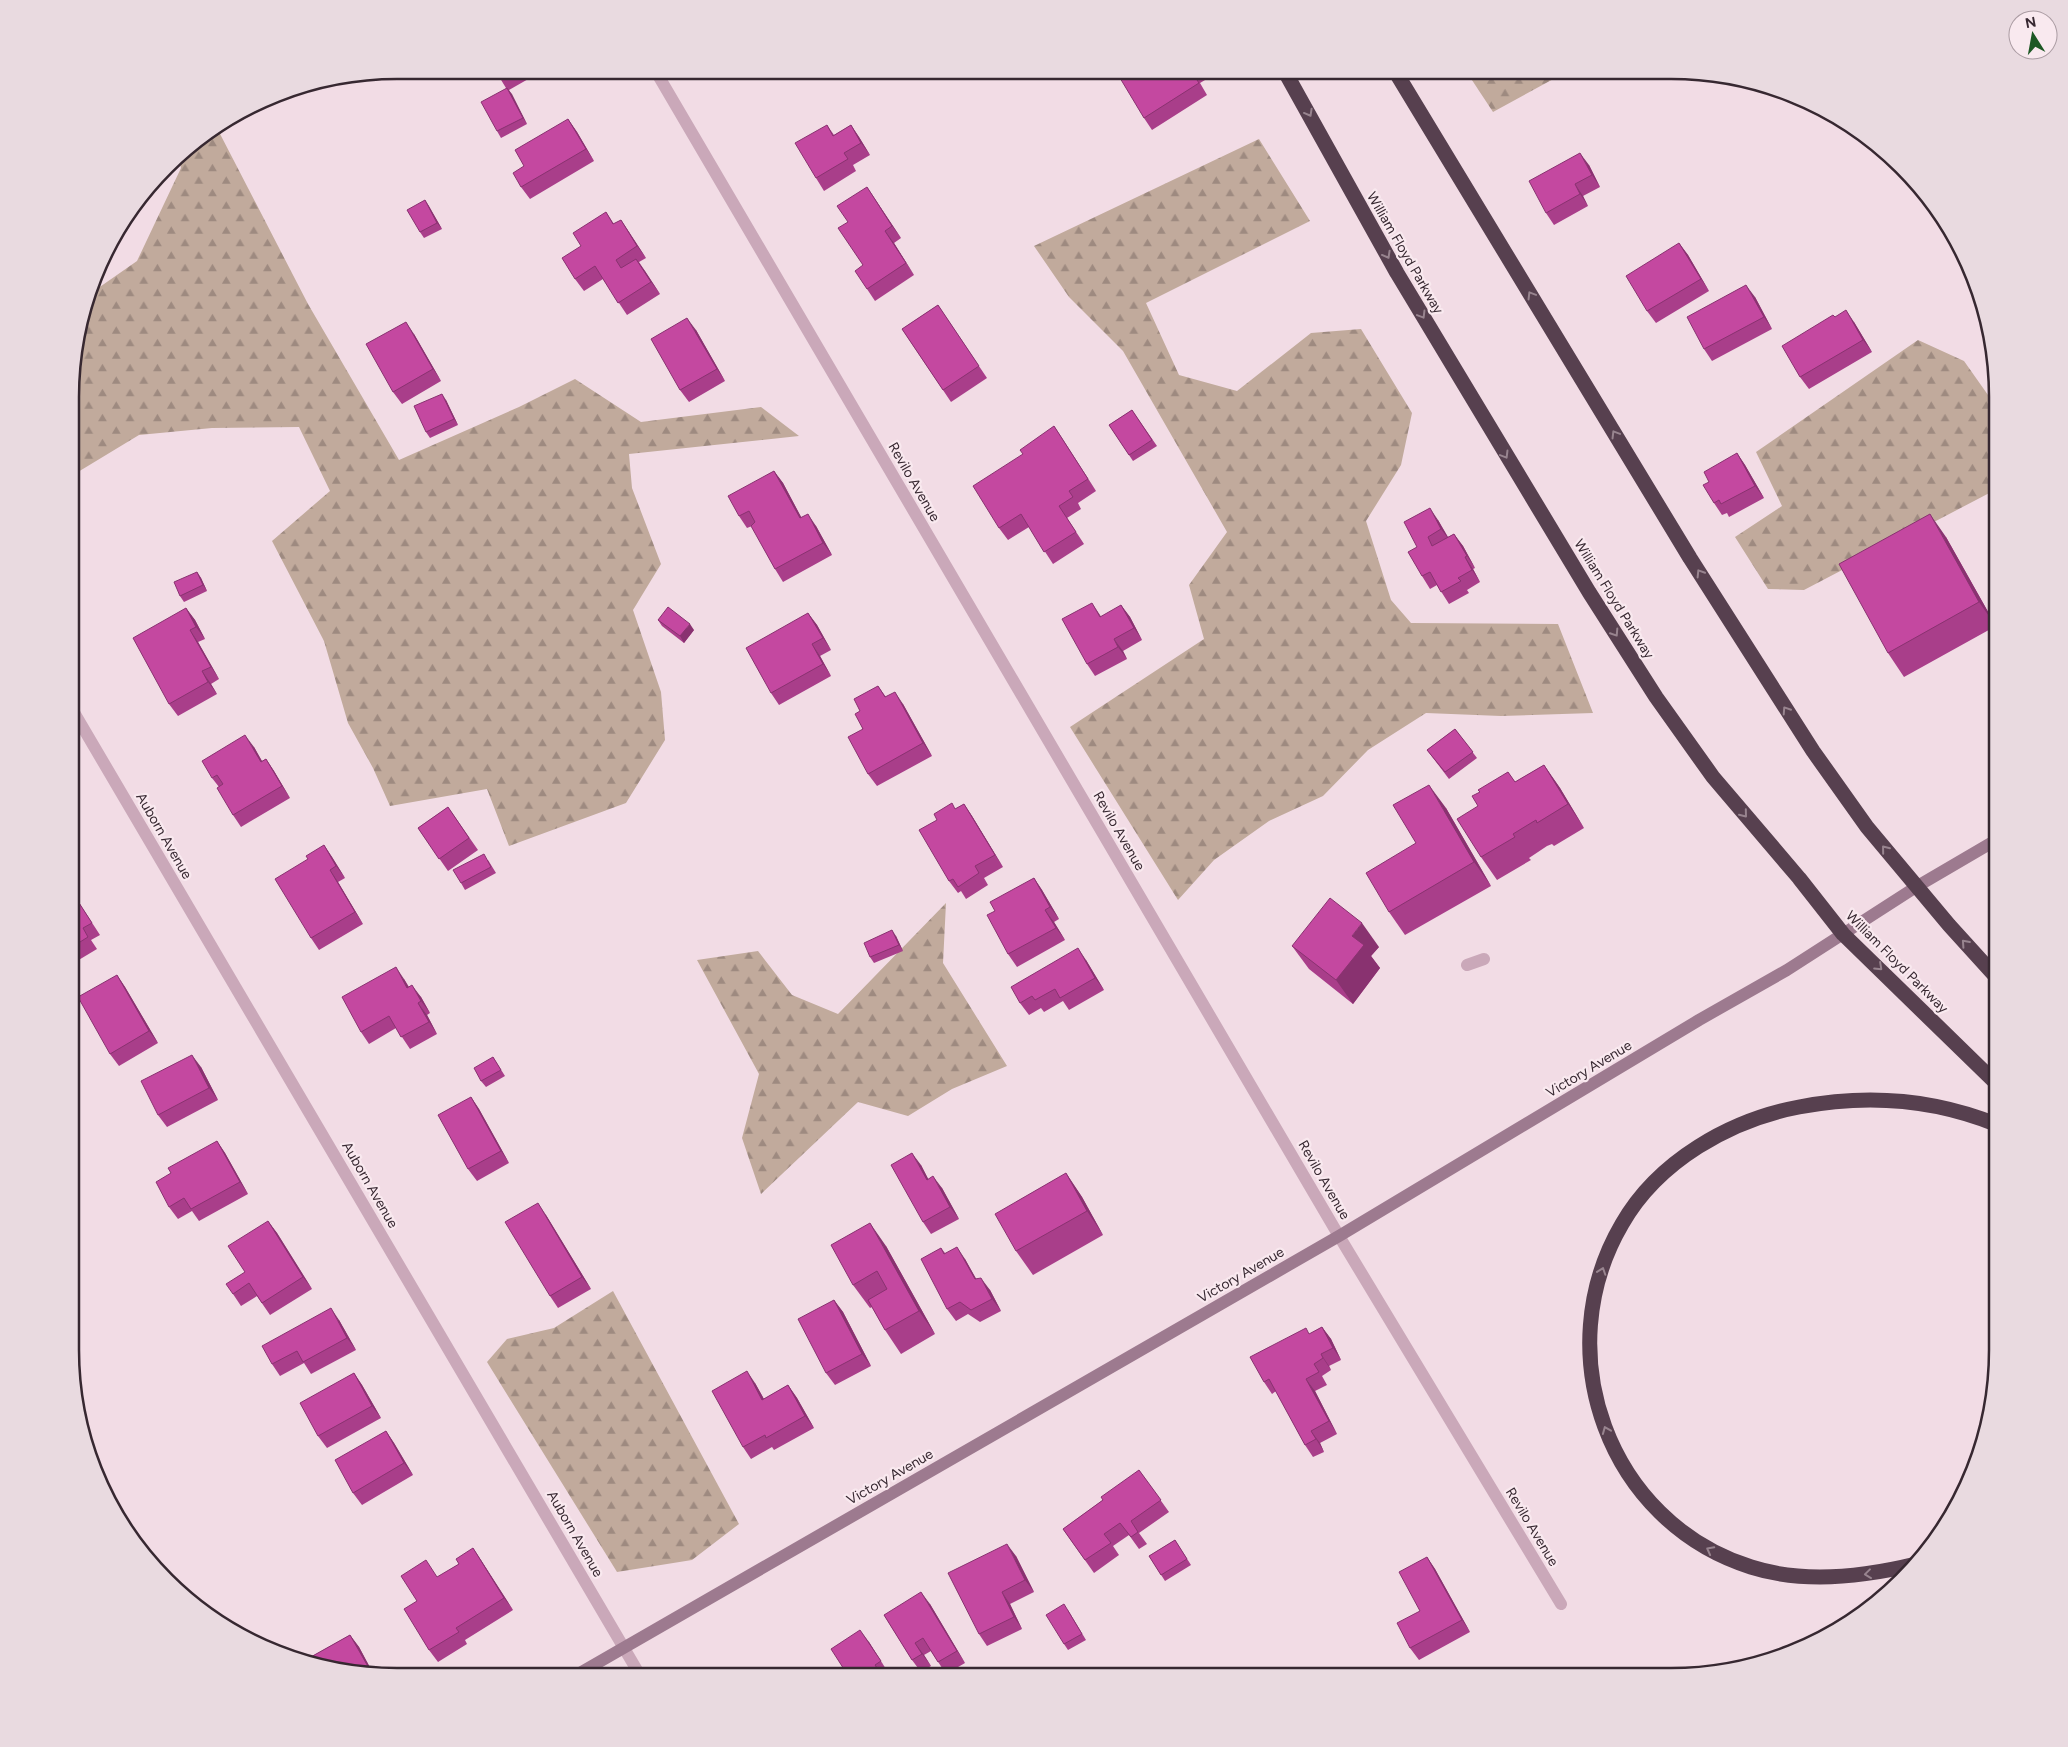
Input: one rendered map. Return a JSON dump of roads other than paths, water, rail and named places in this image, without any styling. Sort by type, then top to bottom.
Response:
[{"type":"highway","name":"William Floyd Parkway","points":[[1289,79],[1396,273],[1579,576],[1656,697],[1713,777],[1799,878],[1843,934],[1891,978],[1989,1076]]},
{"type":"highway","points":[[1400,79],[1750,654],[1813,751],[1861,820],[1916,887],[1989,969]]},
{"type":"highway","points":[[1904,1567],[1874,1573],[1811,1577],[1752,1568],[1724,1557],[1695,1542],[1670,1523],[1647,1500],[1628,1473],[1612,1446],[1602,1419],[1594,1390],[1591,1362],[1592,1308],[1598,1281],[1608,1251],[1622,1223],[1642,1195],[1664,1173],[1692,1152],[1746,1122],[1780,1110],[1816,1104],[1886,1099],[1953,1109],[1989,1122]]},
{"type":"street","name":"Revilo Avenue","points":[[660,79],[1339,1236],[1561,1604]]},
{"type":"street","name":"Auborn Avenue","points":[[79,720],[636,1668]]},
{"type":"street","name":"Victory Avenue","points":[[588,1668],[1339,1236],[1699,1020],[1787,970],[1916,887],[1989,844]]},
{"type":"street","points":[[1467,965],[1484,959]]}]
